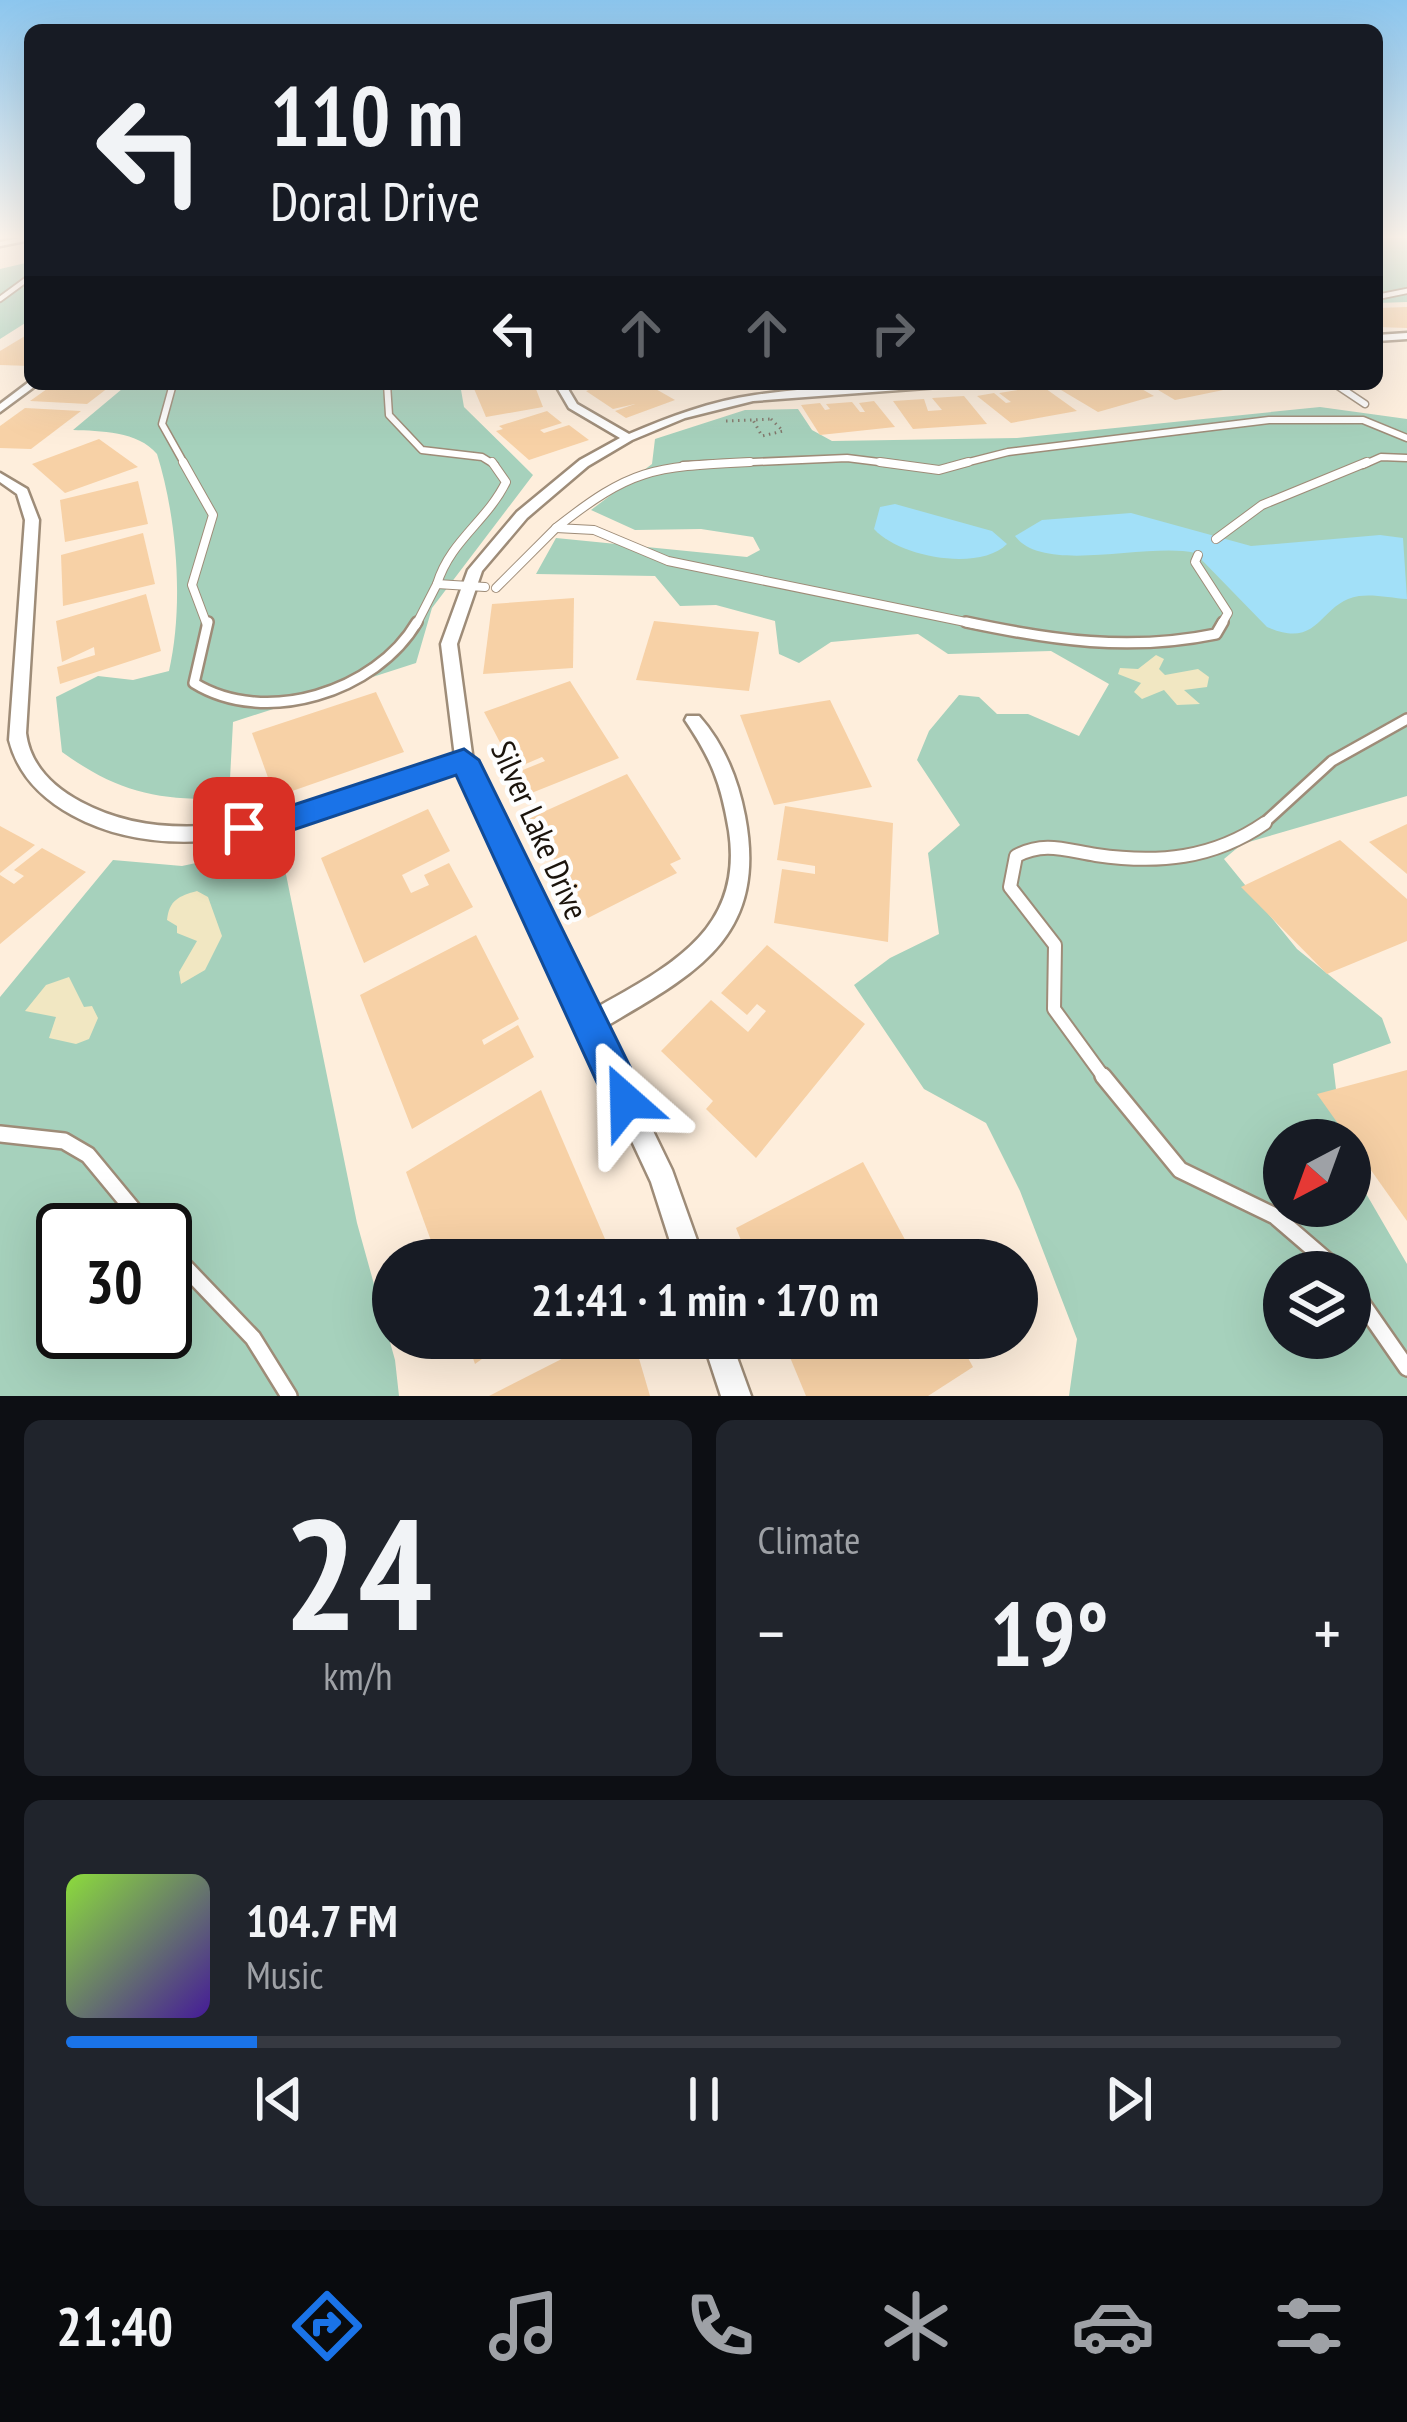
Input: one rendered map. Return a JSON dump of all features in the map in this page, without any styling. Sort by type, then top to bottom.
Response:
[{"type":"street","points":[[0,409],[25,390]]},
{"type":"street","points":[[564,390],[573,406],[628,438]]},
{"type":"street","name":"Silver Lake Drive","points":[[683,1239],[662,1179],[464,760],[448,644],[483,588],[475,570],[536,499],[628,438],[753,398],[860,390]]},
{"type":"street","points":[[0,477],[23,492],[32,520],[18,741],[38,782],[68,805],[110,824],[159,832],[212,832],[275,824],[464,760]]},
{"type":"street","points":[[590,1023],[693,962],[723,928],[741,888],[742,839],[716,745],[693,720]]},
{"type":"street","points":[[723,1359],[736,1396]]},
{"type":"lane","points":[[171,390],[162,424],[213,515],[192,585],[208,622],[194,683],[202,690],[236,699],[332,692],[391,658],[437,584],[452,541],[491,510],[506,482],[500,467],[482,455],[422,451],[389,415],[387,390]]},
{"type":"lane","points":[[1344,390],[1365,404]]},
{"type":"lane","points":[[437,584],[483,588],[613,483],[669,466],[847,458],[939,470],[1008,452],[1269,420],[1319,424],[1363,420],[1407,438]]},
{"type":"lane","points":[[1216,539],[1250,510],[1292,487],[1344,475],[1367,457],[1407,458]]},
{"type":"lane","points":[[556,528],[594,530],[668,561],[1072,644],[1169,644],[1216,634],[1228,613],[1195,562],[1198,555]]},
{"type":"lane","points":[[1316,1251],[1275,1216],[1180,1170],[1139,1125],[1054,1009],[1055,945],[1010,887],[1016,856],[1039,844],[1133,863],[1180,859],[1229,844],[1263,826],[1341,754],[1407,719]]},
{"type":"lane","points":[[0,1134],[64,1141],[88,1155],[128,1203]]},
{"type":"lane","points":[[192,1274],[253,1338],[290,1396]]},
{"type":"lane","points":[[1371,1316],[1407,1368]]},
{"type":"path","points":[[698,412],[717,420],[753,419],[777,421],[782,431],[762,436],[753,419]]},
{"type":"green space","points":[[0,301],[24,301],[24,324],[0,339]]},
{"type":"green space","points":[[121,390],[461,390],[464,407],[533,475],[432,608],[416,663],[233,722],[229,798],[160,796],[102,777],[62,752],[56,697],[98,676],[133,680],[169,671],[176,618],[176,562],[157,454],[129,437],[73,430]]},
{"type":"green space","points":[[1320,407],[1407,419],[1407,796],[1242,844],[1224,859],[1297,949],[1382,1018],[1391,1043],[1333,1064],[1340,1119],[1263,1119],[1263,1227],[1371,1227],[1371,1202],[1407,1264],[1407,1396],[1069,1396],[1077,1339],[1020,1191],[986,1123],[924,1089],[854,985],[890,958],[939,934],[928,853],[960,825],[917,760],[929,731],[959,695],[979,697],[997,714],[1028,714],[1079,736],[1109,684],[1051,651],[948,654],[918,634],[831,642],[799,663],[779,654],[775,621],[716,605],[680,606],[655,576],[536,574],[556,538],[747,557],[760,550],[753,537],[701,529],[635,530],[591,510],[652,464],[655,439],[745,410],[798,409],[812,430],[832,441],[1017,438]]},
{"type":"green space","points":[[280,845],[372,1277],[372,1359],[395,1359],[399,1396],[0,1396],[0,997],[113,860],[182,866]]},
{"type":"sand","points":[[1156,655],[1164,659],[1159,669],[1165,675],[1198,669],[1209,677],[1207,687],[1184,690],[1200,704],[1177,705],[1164,690],[1142,699],[1134,692],[1141,683],[1118,674],[1120,668],[1138,669]]},
{"type":"sand","points":[[197,891],[208,897],[222,936],[205,970],[181,984],[179,972],[197,941],[177,933],[177,926],[167,920],[168,913],[176,900]]},
{"type":"sand","points":[[69,977],[84,1007],[92,1006],[98,1018],[89,1039],[76,1044],[49,1038],[56,1017],[25,1011],[46,985]]},
{"type":"water","points":[[895,504],[992,531],[1007,544],[994,553],[959,559],[901,547],[874,529],[880,507]]},
{"type":"water","points":[[1131,513],[1251,546],[1380,535],[1403,538],[1407,599],[1359,596],[1335,607],[1309,629],[1285,633],[1267,627],[1195,553],[1048,554],[1015,536],[1042,520]]},
{"type":"building","points":[[1407,307],[1407,328],[1383,327],[1383,308]]},
{"type":"building","points":[[24,337],[24,366],[0,365],[0,351]]},
{"type":"building","points":[[46,390],[105,390],[87,404],[30,401]]},
{"type":"building","points":[[475,390],[536,390],[543,407],[486,417]]},
{"type":"building","points":[[658,390],[675,400],[626,418],[615,411],[635,404],[613,409],[586,391]]},
{"type":"building","points":[[1048,390],[1077,411],[1011,423],[977,396],[994,393],[1011,402],[999,393]]},
{"type":"building","points":[[1061,390],[1144,390],[1154,396],[1098,412]]},
{"type":"building","points":[[1158,390],[1223,390],[1175,400]]},
{"type":"building","points":[[964,396],[987,424],[913,429],[893,401],[924,399],[928,411],[942,410],[932,398]]},
{"type":"building","points":[[874,401],[895,427],[820,435],[801,405],[820,403],[825,410],[830,409],[826,404],[852,402],[865,412],[859,403]]},
{"type":"building","points":[[25,408],[81,411],[31,449],[0,448],[0,426]]},
{"type":"building","points":[[547,411],[562,423],[540,430],[544,433],[569,425],[589,440],[529,460],[496,431],[503,429],[499,426]]},
{"type":"building","points":[[99,439],[138,467],[65,493],[32,464]]},
{"type":"building","points":[[138,481],[148,524],[65,542],[60,500]]},
{"type":"building","points":[[143,533],[155,584],[63,606],[61,555]]},
{"type":"building","points":[[146,594],[161,651],[60,684],[57,667],[95,655],[94,647],[62,662],[56,621]]},
{"type":"building","points":[[574,598],[573,668],[483,674],[492,604]]},
{"type":"building","points":[[654,621],[759,632],[749,691],[636,680]]},
{"type":"building","points":[[570,681],[619,758],[524,796],[513,774],[545,761],[542,757],[514,769],[484,712]]},
{"type":"building","points":[[376,692],[404,752],[275,797],[252,733]]},
{"type":"building","points":[[830,700],[872,787],[774,805],[740,715]]},
{"type":"building","points":[[627,774],[681,859],[670,864],[677,873],[588,918],[530,818]]},
{"type":"building","points":[[785,806],[893,823],[888,942],[774,923],[782,869],[815,874],[815,866],[777,860]]},
{"type":"building","points":[[428,809],[450,851],[402,875],[411,893],[429,885],[424,875],[449,863],[473,907],[364,963],[321,858]]},
{"type":"building","points":[[1407,824],[1407,874],[1369,842]]},
{"type":"building","points":[[0,826],[35,845],[0,873]]},
{"type":"building","points":[[1340,840],[1407,899],[1407,941],[1327,974],[1241,887]]},
{"type":"building","points":[[42,848],[86,872],[0,944],[0,875],[14,884],[24,876],[14,870]]},
{"type":"building","points":[[476,935],[519,1019],[482,1040],[484,1045],[518,1025],[534,1057],[412,1129],[360,995]]},
{"type":"building","points":[[767,945],[865,1024],[756,1158],[706,1109],[713,1101],[661,1051],[711,1000],[748,1032],[766,1011],[757,1004],[747,1015],[721,993]]},
{"type":"building","points":[[1407,1070],[1407,1221],[1371,1170],[1371,1119],[1335,1119],[1317,1094]]},
{"type":"building","points":[[541,1090],[605,1239],[430,1239],[406,1172]]},
{"type":"building","points":[[863,1162],[905,1239],[740,1239],[736,1228]]},
{"type":"building","points":[[562,1359],[639,1359],[650,1396],[489,1396]]},
{"type":"building","points":[[791,1359],[969,1359],[973,1367],[928,1396],[806,1396]]},
{"type":"route","points":[[244,828],[275,824],[464,760],[626,1101]]}]
